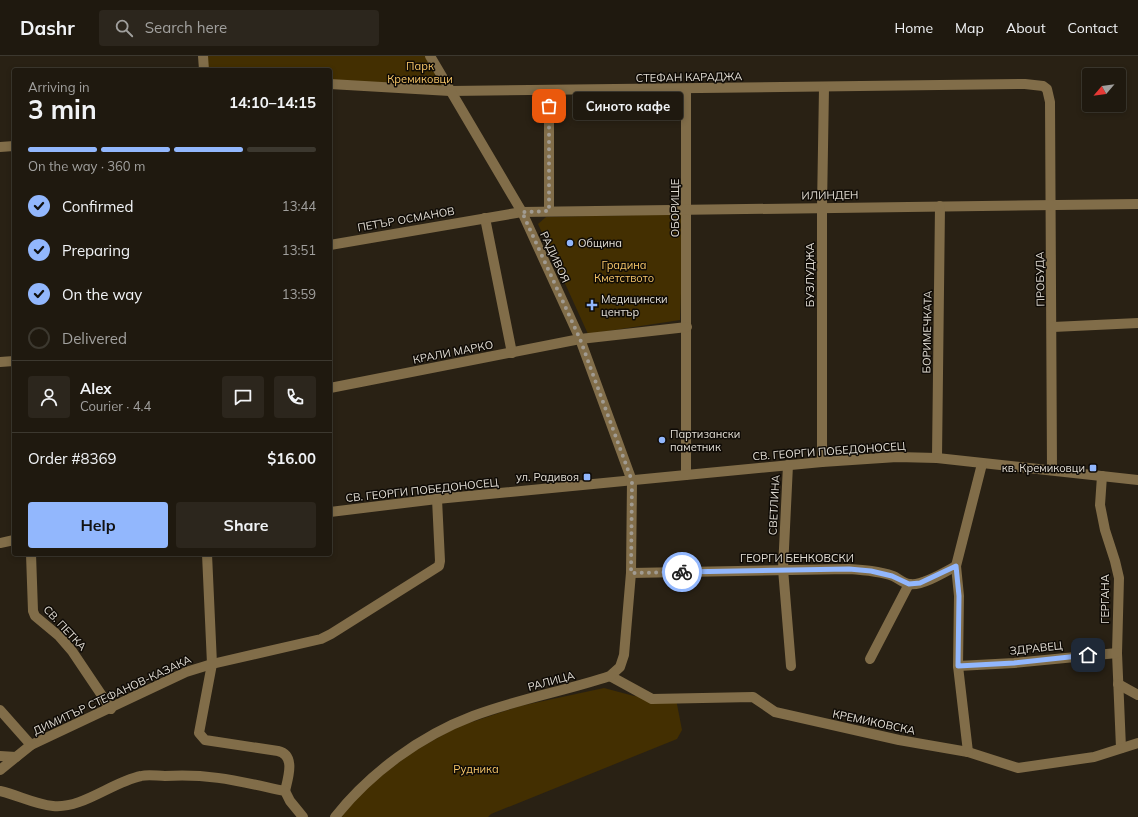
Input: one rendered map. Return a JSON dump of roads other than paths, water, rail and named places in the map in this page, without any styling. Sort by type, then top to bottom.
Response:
[{"type":"street","points":[[203,56],[204,68]]},
{"type":"street","name":"РАДИВОЯ","points":[[430,56],[522,212],[580,339],[632,481]]},
{"type":"street","name":"СТЕФАН КАРАДЖА","points":[[332,84],[450,91],[824,88],[1025,84],[1043,86],[1047,88]]},
{"type":"street","name":"БУЗЛУДЖА","points":[[822,462],[822,207],[824,88]]},
{"type":"street","name":"ПРОБУДА","points":[[1047,88],[1050,102],[1052,470]]},
{"type":"street","name":"ОБОРИЩЕ","points":[[686,89],[688,210],[686,475]]},
{"type":"street","points":[[549,91],[549,211]]},
{"type":"street","points":[[0,147],[12,146]]},
{"type":"street","name":"ИЛИНДЕН","points":[[522,212],[1138,204]]},
{"type":"street","name":"БОРИМЕЧКАТА","points":[[937,458],[940,206]]},
{"type":"street","name":"ПЕТЪР ОСМАНОВ","points":[[332,244],[522,212]]},
{"type":"street","points":[[485,218],[512,353]]},
{"type":"street","points":[[1052,327],[1138,323]]},
{"type":"street","points":[[580,339],[687,327]]},
{"type":"street","name":"КРАЛИ МАРКО","points":[[332,388],[580,339]]},
{"type":"street","points":[[0,362],[12,361]]},
{"type":"street","name":"СВ. ГЕОРГИ ПОБЕДОНОСЕЦ","points":[[332,512],[437,499],[788,465],[898,458],[937,458],[1138,480]]},
{"type":"street","points":[[968,752],[958,666],[959,596],[956,566],[982,464]]},
{"type":"street","name":"СВЕТЛИНА","points":[[788,465],[783,569],[791,666]]},
{"type":"street","name":"ГЕРГАНА","points":[[1102,476],[1100,505],[1105,530],[1116,561],[1118,578],[1117,653],[1121,748]]},
{"type":"street","points":[[610,676],[620,667],[624,655],[631,573],[632,481]]},
{"type":"street","name":"ДИМИТЪР СТЕФАНОВ-КАЗАКА","points":[[0,770],[32,745],[111,709],[186,672],[212,664],[321,639],[436,569],[440,561],[437,499]]},
{"type":"street","points":[[0,543],[12,540]]},
{"type":"street","name":"СВ. ПЕТКА","points":[[31,556],[35,616],[59,636],[72,651],[111,709]]},
{"type":"street","points":[[207,556],[212,664],[199,730],[200,736],[205,740],[278,751],[285,754],[290,762],[285,791],[290,801],[303,817]]},
{"type":"street","points":[[870,659],[909,584],[920,583],[956,566]]},
{"type":"street","name":"ГЕОРГИ БЕНКОВСКИ","points":[[631,573],[783,569],[849,569],[871,571],[892,576],[909,584]]},
{"type":"street","name":"ЗДРАВЕЦ","points":[[958,666],[1014,663],[1117,653]]},
{"type":"street","name":"КРЕМИКОВСКА","points":[[610,676],[652,699],[753,697],[774,712],[898,740],[968,752],[1018,768],[1094,757],[1138,743]]},
{"type":"street","name":"РАЛИЦА","points":[[335,817],[360,788],[379,772],[418,744],[445,728],[499,707],[610,676]]},
{"type":"street","points":[[1118,684],[1138,695]]},
{"type":"street","points":[[0,710],[32,745]]},
{"type":"street","points":[[0,756],[16,757]]},
{"type":"street","points":[[0,791],[54,806],[87,799],[121,782],[142,776],[184,774],[224,778],[285,791]]},
{"type":"place","name":"Синото кафе","points":[[549,106]]},
{"type":"place","name":"Община","points":[[570,243]]},
{"type":"place","name":"Медицински център","points":[[592,305]]},
{"type":"place","name":"Партизански паметник","points":[[662,440]]},
{"type":"place","name":"кв. Кремиковци","points":[[1093,468]]},
{"type":"place","name":"ул. Радивоя","points":[[587,477]]},
{"type":"park label","name":"Парк Кремиковци","points":[[420,72]]},
{"type":"park label","name":"Градина Кметството","points":[[624,271]]},
{"type":"park label","name":"Рудника","points":[[476,769]]}]
